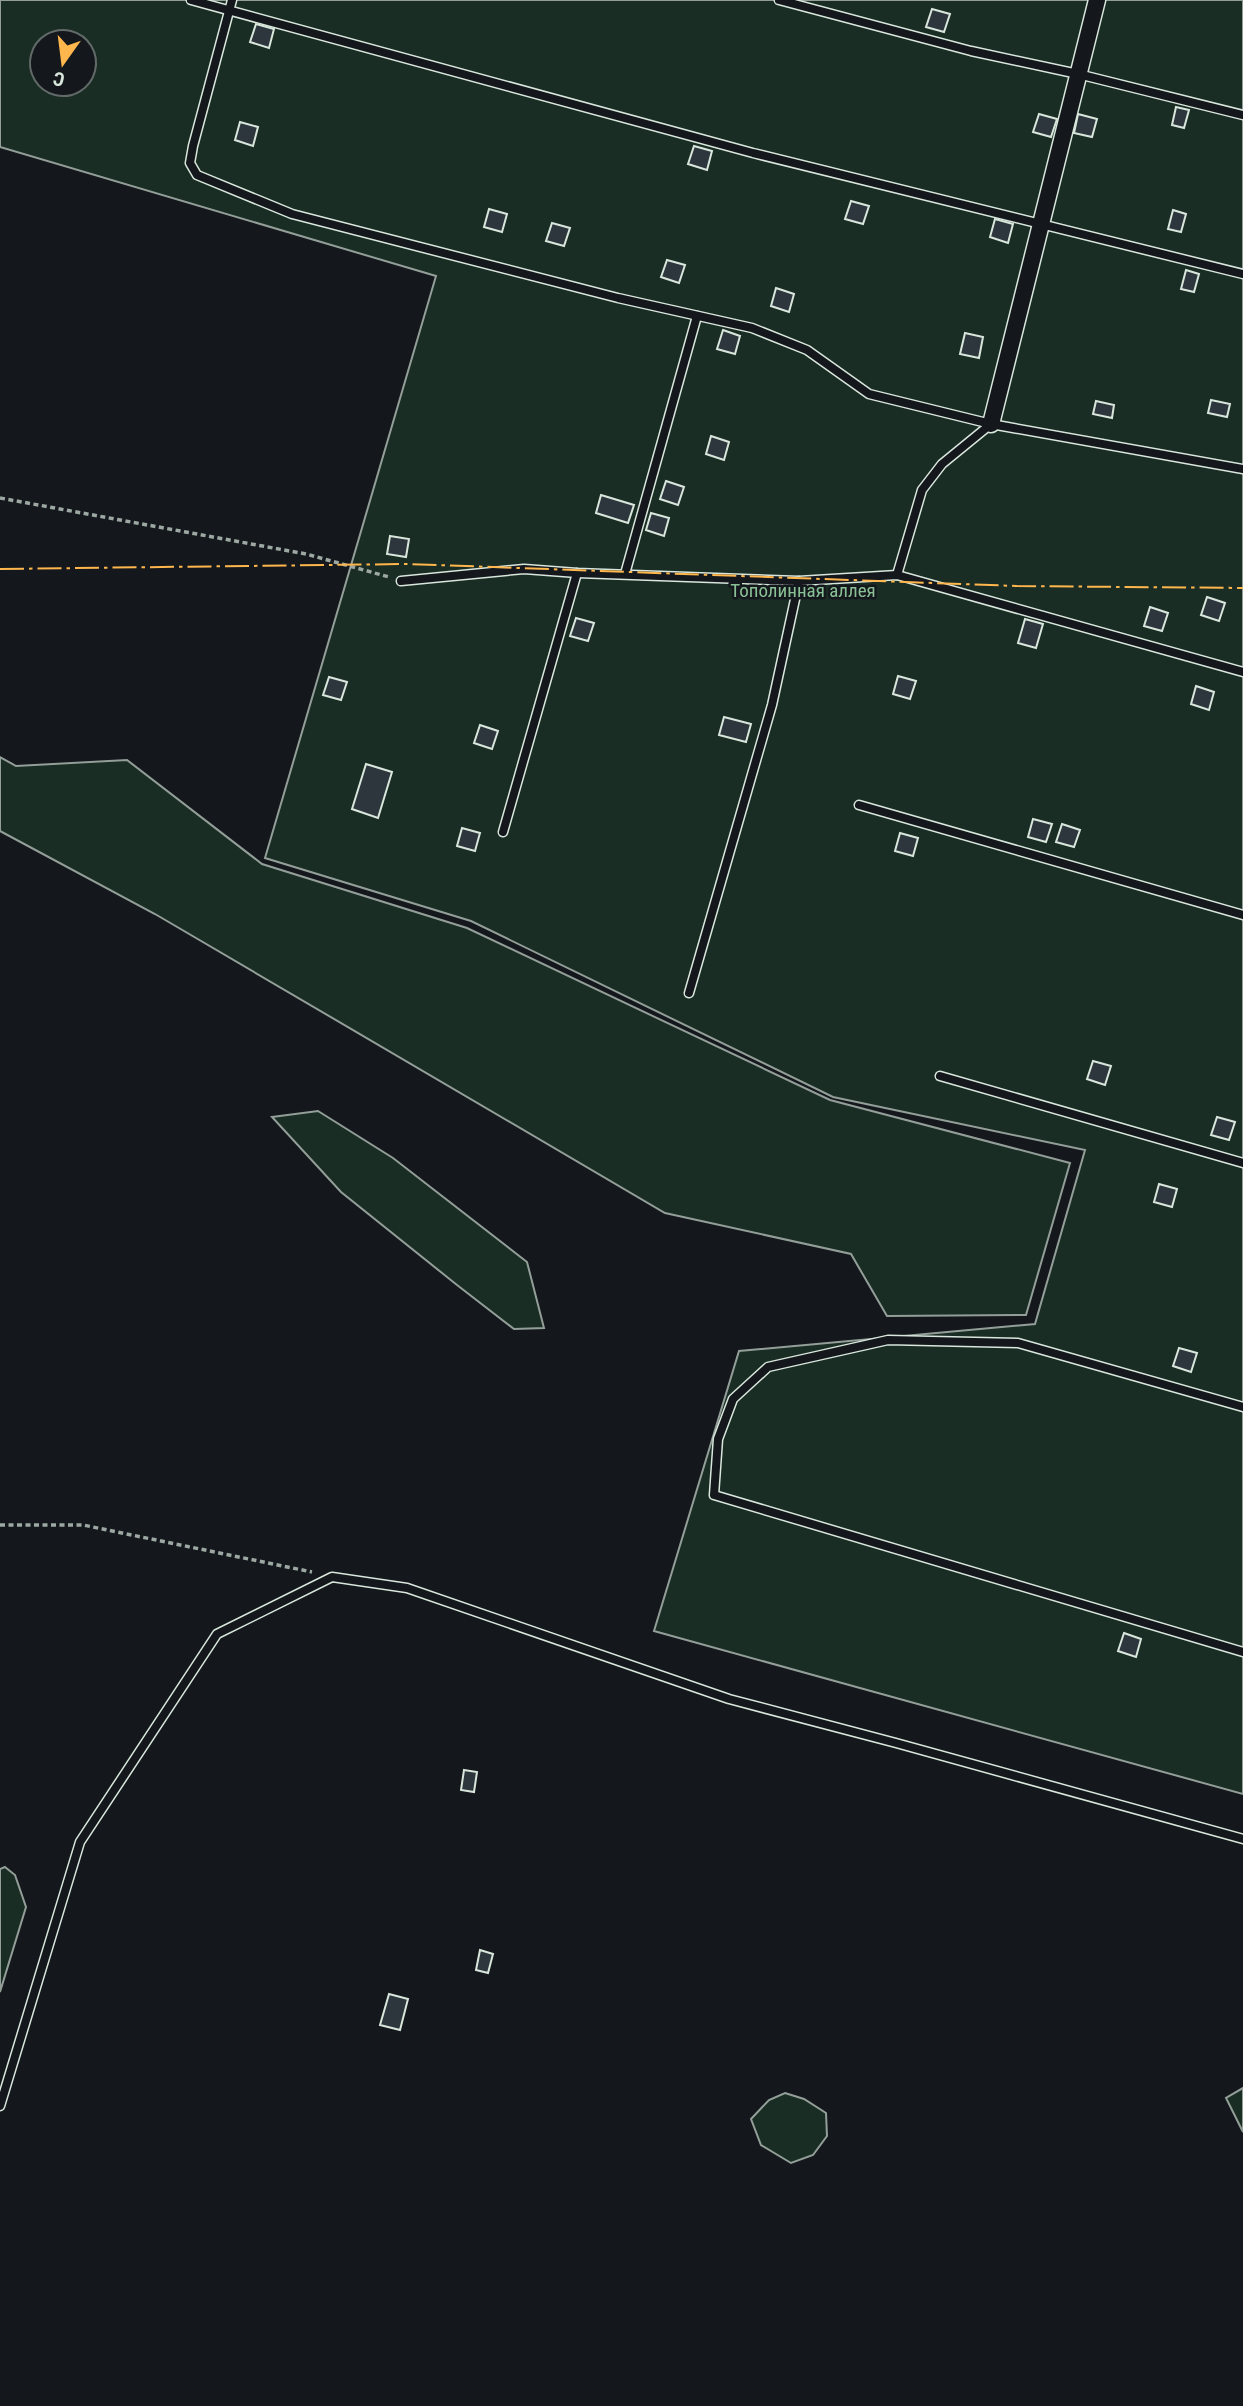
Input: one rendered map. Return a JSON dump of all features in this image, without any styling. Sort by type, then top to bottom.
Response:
[{"type":"street","points":[[991,424],[1097,0]]},
{"type":"lane","points":[[191,0],[753,153],[1243,274]]},
{"type":"lane","points":[[232,0],[193,146],[190,163],[197,175],[292,214],[618,298],[752,328],[807,351],[869,394],[991,424],[1243,469]]},
{"type":"lane","points":[[779,0],[971,51],[1079,74],[1243,115]]},
{"type":"lane","points":[[625,574],[697,316]]},
{"type":"lane","points":[[897,575],[922,490],[943,464],[991,424]]},
{"type":"lane","points":[[401,581],[524,569],[799,581],[897,575],[1243,672]]},
{"type":"lane","points":[[503,832],[577,573]]},
{"type":"lane","points":[[690,993],[772,705],[799,581]]},
{"type":"lane","points":[[859,805],[1243,915]]},
{"type":"lane","points":[[940,1076],[1243,1163]]},
{"type":"lane","points":[[1243,1407],[1018,1343],[888,1340],[768,1367],[733,1399],[718,1438],[713,1495],[1243,1652]]},
{"type":"lane","points":[[0,2106],[80,1842],[217,1634],[332,1577],[407,1588],[729,1699],[1243,1839]]},
{"type":"path","points":[[0,498],[306,554],[401,581]]},
{"type":"path","points":[[0,1525],[83,1525],[332,1577]]},
{"type":"green space","name":"Тополинная аллея","points":[[0,0],[1243,0],[1243,1794],[654,1631],[739,1351],[1035,1324],[1085,1150],[833,1097],[471,921],[265,858],[436,276],[0,147]]},
{"type":"green space","points":[[0,757],[16,766],[127,760],[262,864],[467,928],[830,1100],[1070,1163],[1026,1315],[887,1316],[851,1254],[665,1213],[155,914],[0,831]]},
{"type":"green space","points":[[318,1111],[393,1158],[527,1262],[544,1328],[514,1329],[457,1285],[341,1192],[272,1117]]},
{"type":"green space","points":[[5,1867],[15,1875],[26,1907],[0,1992],[0,1869]]},
{"type":"green space","points":[[1243,2088],[1243,2132],[1226,2098]]},
{"type":"green space","points":[[785,2093],[804,2099],[826,2113],[827,2136],[813,2155],[791,2163],[761,2145],[751,2119],[769,2100]]},
{"type":"building","points":[[932,9],[950,14],[944,32],[926,27]]},
{"type":"building","points":[[256,24],[274,29],[269,48],[250,42]]},
{"type":"building","points":[[1176,107],[1189,110],[1184,128],[1172,125]]},
{"type":"building","points":[[1039,114],[1057,119],[1051,137],[1033,132]]},
{"type":"building","points":[[1078,114],[1097,119],[1092,137],[1074,133]]},
{"type":"building","points":[[240,122],[258,127],[253,146],[235,140]]},
{"type":"building","points":[[694,146],[712,151],[707,170],[688,164]]},
{"type":"building","points":[[851,201],[869,206],[863,224],[845,219]]},
{"type":"building","points":[[489,209],[507,214],[502,232],[484,227]]},
{"type":"building","points":[[1173,210],[1186,214],[1181,232],[1168,229]]},
{"type":"building","points":[[995,219],[1013,224],[1008,243],[990,237]]},
{"type":"building","points":[[552,223],[570,228],[564,246],[546,241]]},
{"type":"building","points":[[667,260],[685,265],[679,283],[661,277]]},
{"type":"building","points":[[1186,270],[1199,274],[1194,292],[1181,289]]},
{"type":"building","points":[[776,288],[794,294],[789,312],[771,306]]},
{"type":"building","points":[[723,330],[740,336],[735,354],[717,349]]},
{"type":"building","points":[[965,333],[983,337],[979,358],[960,354]]},
{"type":"building","points":[[1211,400],[1230,404],[1227,417],[1208,413]]},
{"type":"building","points":[[1096,401],[1114,405],[1112,418],[1093,414]]},
{"type":"building","points":[[711,436],[729,442],[724,460],[706,454]]},
{"type":"building","points":[[666,481],[684,487],[678,505],[660,499]]},
{"type":"building","points":[[601,495],[634,505],[628,523],[596,513]]},
{"type":"building","points":[[651,513],[669,518],[664,536],[646,530]]},
{"type":"building","points":[[390,536],[409,539],[406,557],[387,554]]},
{"type":"building","points":[[1207,597],[1225,603],[1219,621],[1201,615]]},
{"type":"building","points":[[1150,607],[1168,613],[1162,631],[1144,626]]},
{"type":"building","points":[[576,618],[594,623],[588,641],[570,636]]},
{"type":"building","points":[[1025,619],[1043,624],[1036,648],[1018,643]]},
{"type":"building","points":[[898,676],[916,681],[910,699],[893,694]]},
{"type":"building","points":[[329,677],[347,682],[341,700],[323,695]]},
{"type":"building","points":[[1196,686],[1214,692],[1209,710],[1191,704]]},
{"type":"building","points":[[724,717],[751,724],[746,742],[719,735]]},
{"type":"building","points":[[480,725],[498,731],[492,749],[474,743]]},
{"type":"building","points":[[366,764],[392,772],[378,818],[352,809]]},
{"type":"building","points":[[1033,819],[1052,824],[1046,842],[1028,837]]},
{"type":"building","points":[[1062,824],[1080,830],[1074,847],[1056,842]]},
{"type":"building","points":[[462,828],[480,833],[475,851],[457,846]]},
{"type":"building","points":[[900,833],[918,838],[913,856],[895,851]]},
{"type":"building","points":[[1093,1061],[1111,1066],[1105,1085],[1087,1079]]},
{"type":"building","points":[[1217,1117],[1235,1122],[1229,1140],[1211,1135]]},
{"type":"building","points":[[1159,1184],[1177,1189],[1172,1207],[1154,1202]]},
{"type":"building","points":[[1179,1348],[1197,1353],[1191,1372],[1173,1366]]},
{"type":"building","points":[[1124,1633],[1141,1639],[1136,1657],[1118,1651]]},
{"type":"building","points":[[464,1770],[477,1772],[474,1792],[461,1790]]},
{"type":"building","points":[[480,1950],[493,1954],[488,1973],[476,1970]]},
{"type":"building","points":[[389,1994],[408,1999],[400,2030],[380,2025]]},
{"type":"power","points":[[0,569],[409,564],[1016,586],[1243,588]]}]
